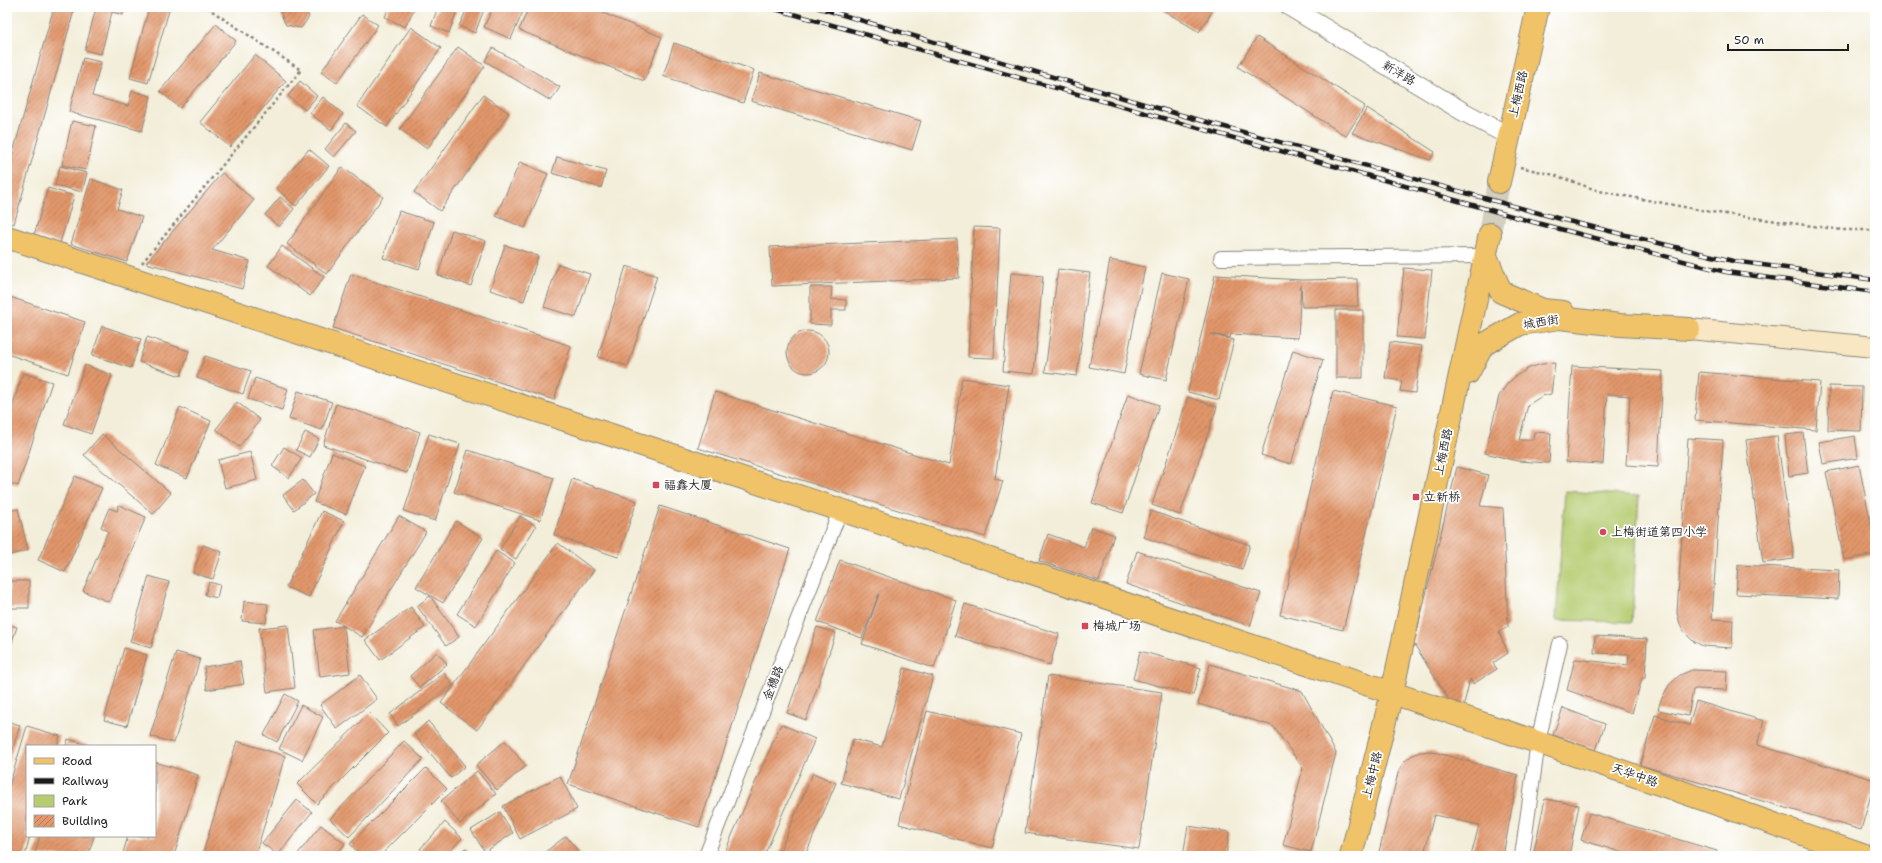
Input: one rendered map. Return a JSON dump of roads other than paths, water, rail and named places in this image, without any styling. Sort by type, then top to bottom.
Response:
[{"type":"main road","name":"上梅西路","points":[[1499,182],[1508,136],[1538,7]]},
{"type":"main road","name":"上梅西路","points":[[1398,695],[1455,400],[1490,234]]},
{"type":"main road","name":"天华中路","points":[[7,236],[1398,695],[1538,742],[1863,856]]},
{"type":"main road","name":"城西街","points":[[1486,256],[1501,292],[1543,310],[1689,329],[1875,347]]},
{"type":"main road","name":"城西街","points":[[1455,400],[1483,345],[1520,324],[1560,318],[1620,325],[1689,329]]},
{"type":"main road","name":"上梅中路","points":[[1351,856],[1398,695]]},
{"type":"main road","name":"上梅中路","points":[[1366,856],[1398,695]]},
{"type":"street","name":"新洋路","points":[[1290,7],[1462,111],[1508,136]]},
{"type":"street","points":[[1221,258],[1486,256]]},
{"type":"street","name":"金穗路","points":[[706,856],[840,511]]},
{"type":"street","points":[[1522,856],[1538,742],[1560,644]]},
{"type":"tunnel","points":[[1490,234],[1499,182]]},
{"type":"railway","points":[[768,7],[1533,222],[1726,272],[1875,292]]},
{"type":"railway","points":[[816,7],[1181,115],[1568,221],[1733,261],[1875,280]]},
{"type":"place","name":"福鑫大厦","points":[[656,485]]},
{"type":"place","name":"立新桥","points":[[1416,497]]},
{"type":"place","name":"上梅街道第四小学","points":[[1603,532]]},
{"type":"place","name":"梅城广场","points":[[1085,626]]}]
